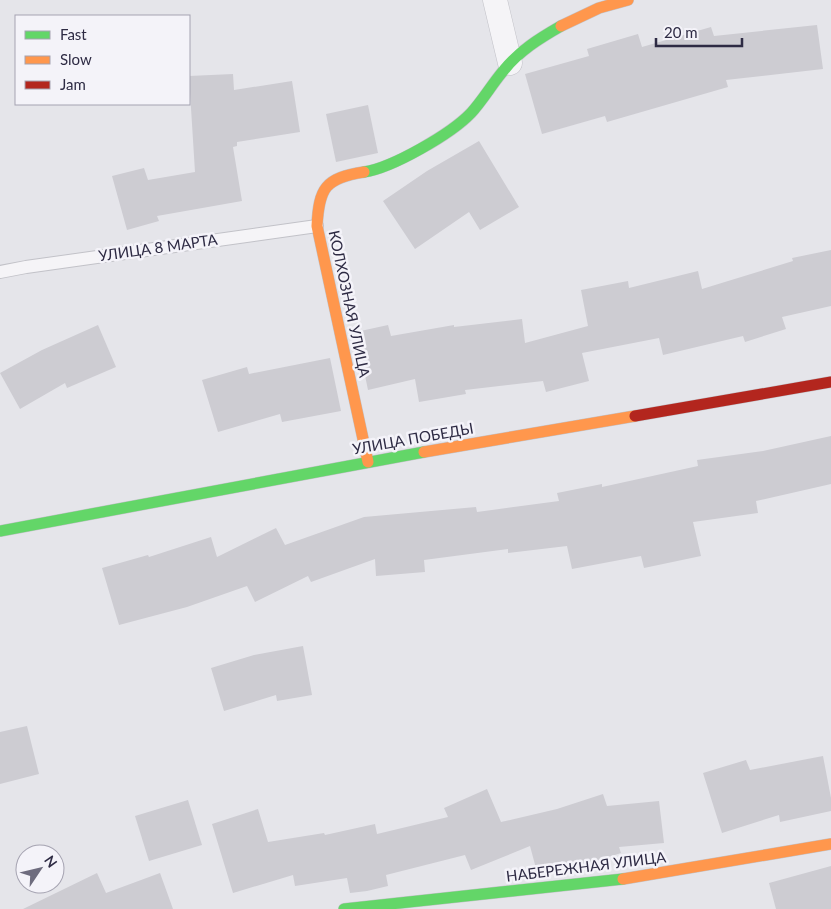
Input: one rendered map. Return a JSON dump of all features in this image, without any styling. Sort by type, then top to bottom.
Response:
[{"type":"street","points":[[495,0],[510,63]]},
{"type":"street","name":"КОЛХОЗНАЯ УЛИЦА","points":[[368,462],[317,226],[318,202],[329,184],[339,178],[375,170],[407,158],[465,119],[510,63],[539,40],[586,13],[616,1],[628,0]]},
{"type":"street","name":"УЛИЦА ПОБЕДЫ","points":[[0,531],[368,462],[831,382]]},
{"type":"street","name":"НАБЕРЕЖНАЯ УЛИЦА","points":[[344,909],[637,878],[831,844]]},
{"type":"lane","name":"УЛИЦА 8 МАРТА","points":[[0,272],[317,226]]},
{"type":"building","points":[[817,25],[823,69],[726,80],[728,87],[607,122],[605,116],[542,134],[525,74],[589,56],[587,49],[638,34],[642,47],[711,27],[714,36]]},
{"type":"building","points":[[233,74],[234,90],[292,81],[300,132],[237,142],[237,146],[233,147],[242,201],[157,216],[159,221],[127,230],[112,176],[144,168],[148,180],[195,172],[190,76]]},
{"type":"building","points":[[368,105],[378,153],[336,162],[326,114]]},
{"type":"building","points":[[479,141],[519,207],[480,230],[469,212],[415,249],[383,201],[427,171]]},
{"type":"building","points":[[831,250],[831,306],[782,317],[786,329],[745,342],[743,336],[663,355],[659,338],[582,353],[589,381],[546,392],[543,381],[465,390],[466,394],[419,402],[415,379],[368,390],[356,332],[388,325],[391,336],[454,325],[454,327],[522,319],[525,343],[588,326],[581,290],[628,281],[629,288],[698,271],[702,289],[793,261],[792,258]]},
{"type":"building","points":[[98,325],[116,367],[67,388],[65,383],[20,409],[0,373],[42,350]]},
{"type":"building","points":[[330,358],[341,411],[282,422],[280,414],[218,432],[202,380],[247,367],[249,374]]},
{"type":"building","points":[[831,436],[831,484],[756,501],[758,513],[693,522],[701,556],[644,568],[641,556],[572,569],[567,546],[508,553],[508,549],[424,560],[425,572],[376,576],[375,559],[311,582],[308,576],[255,602],[247,586],[187,607],[119,625],[102,568],[148,555],[149,557],[211,537],[217,557],[276,528],[285,545],[364,517],[476,507],[477,512],[559,501],[557,493],[602,484],[602,487],[698,466],[697,460],[763,451]]},
{"type":"building","points":[[303,646],[312,695],[277,701],[276,695],[224,711],[211,668],[254,655]]},
{"type":"building","points":[[27,726],[39,774],[0,784],[0,732]]},
{"type":"building","points":[[823,756],[831,798],[831,811],[780,822],[779,815],[722,833],[703,773],[746,760],[750,770]]},
{"type":"building","points":[[487,789],[501,822],[557,809],[603,794],[607,806],[659,801],[664,843],[619,847],[621,853],[584,865],[583,861],[537,872],[530,846],[471,870],[465,855],[386,875],[388,886],[367,891],[350,893],[347,878],[295,886],[293,875],[233,893],[212,824],[258,809],[268,842],[324,833],[325,835],[375,824],[377,834],[448,817],[444,808]]},
{"type":"building","points":[[188,800],[202,845],[149,861],[135,816]]},
{"type":"building","points":[[831,866],[831,909],[776,909],[769,883]]},
{"type":"building","points":[[97,873],[106,893],[160,873],[173,909],[23,909],[54,894],[65,894],[65,889]]},
{"type":"traffic: fast","points":[[364,172],[405,157],[450,131],[480,103],[500,75],[516,57],[538,40],[561,26]]},
{"type":"traffic: fast","points":[[0,531],[424,452]]},
{"type":"traffic: fast","points":[[344,909],[623,879]]},
{"type":"traffic: slow","points":[[561,26],[599,8],[628,0]]},
{"type":"traffic: slow","points":[[364,172],[340,178],[327,187],[322,194],[317,226],[368,462]]},
{"type":"traffic: slow","points":[[424,452],[635,416]]},
{"type":"traffic: slow","points":[[623,879],[831,844]]},
{"type":"traffic: jam","points":[[635,416],[831,382]]}]
